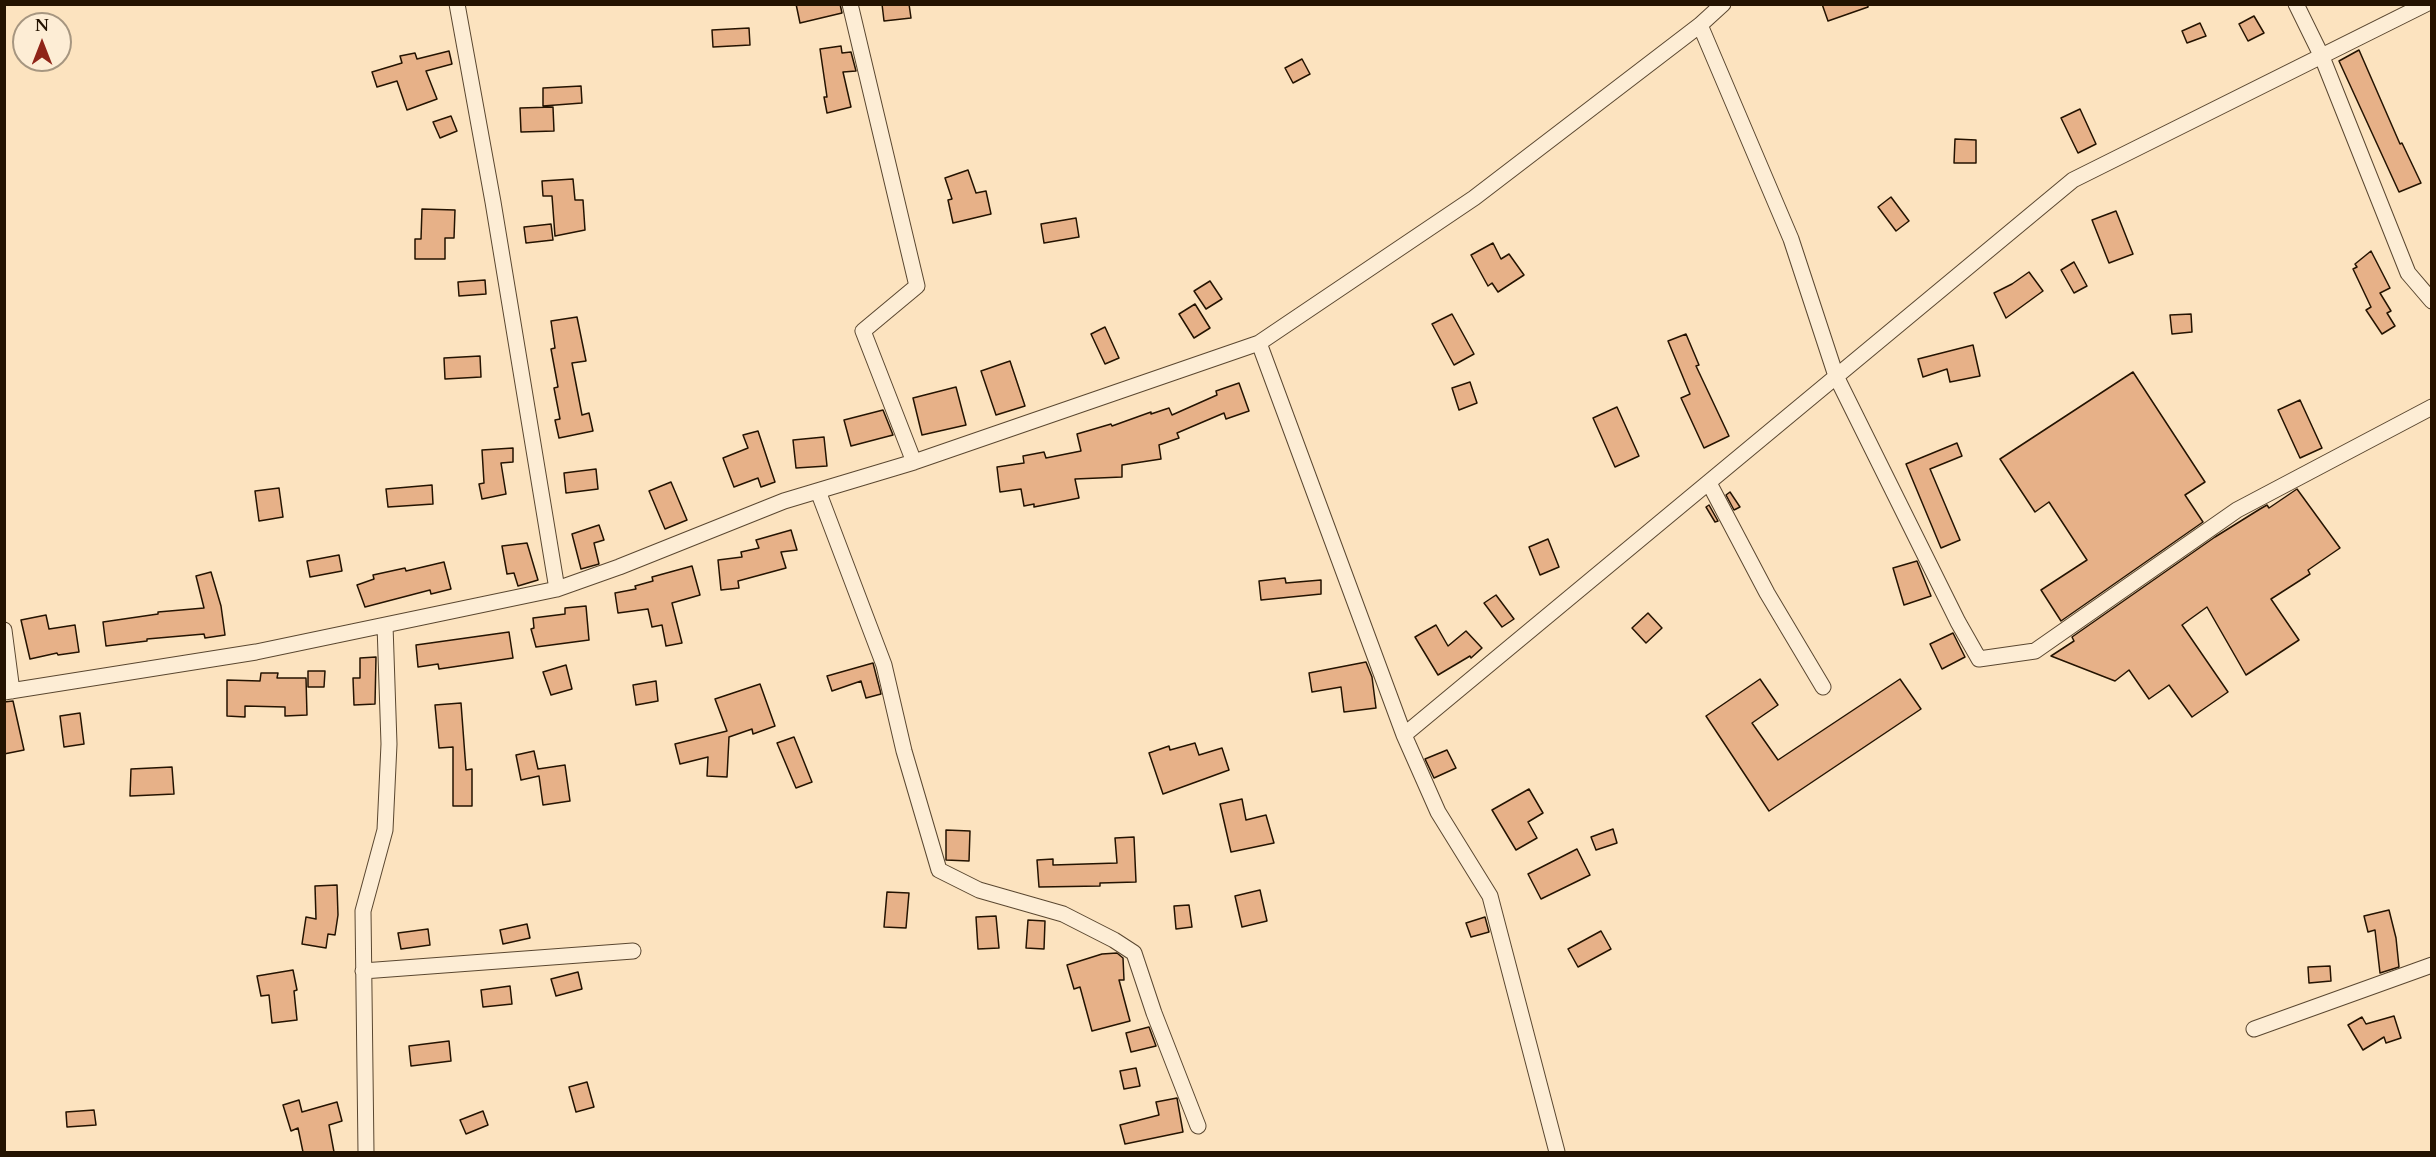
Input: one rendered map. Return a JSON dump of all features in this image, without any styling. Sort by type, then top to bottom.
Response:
[{"type":"street","points":[[457,4],[493,202],[557,589]]},
{"type":"street","points":[[850,4],[917,286],[863,331],[914,462]]},
{"type":"street","points":[[4,630],[8,692],[256,652],[557,589],[619,567],[784,501],[914,462],[1258,343],[1474,198],[1700,25],[1723,4]]},
{"type":"street","points":[[2296,4],[2322,57],[2408,273],[2432,301]]},
{"type":"street","points":[[1404,735],[2073,180],[2426,4]]},
{"type":"street","points":[[1700,25],[1791,239],[1836,376],[1958,622],[1979,659],[2035,651],[2237,510],[2432,407]]},
{"type":"street","points":[[1258,343],[1404,735],[1438,812],[1490,896],[1557,1152]]},
{"type":"street","points":[[1708,483],[1767,592],[1823,687]]},
{"type":"street","points":[[818,491],[884,665],[904,751],[939,870],[979,890],[1063,914],[1134,953],[1154,1013],[1198,1126]]},
{"type":"street","points":[[366,1152],[363,911],[385,830],[389,744],[385,625]]},
{"type":"street","points":[[363,971],[633,951]]},
{"type":"street","points":[[2254,1029],[2432,965]]},
{"type":"building","points":[[796,4],[840,4],[842,13],[800,23]]},
{"type":"building","points":[[882,4],[909,4],[911,18],[884,21]]},
{"type":"building","points":[[1822,4],[1868,4],[1868,7],[1828,21]]},
{"type":"building","points":[[2254,16],[2264,33],[2248,41],[2239,24]]},
{"type":"building","points":[[2200,23],[2206,36],[2187,43],[2182,31]]},
{"type":"building","points":[[749,28],[750,45],[713,47],[712,30]]},
{"type":"building","points":[[841,46],[842,53],[851,52],[856,71],[843,72],[851,107],[827,113],[820,49]]},
{"type":"building","points":[[2359,50],[2400,144],[2402,143],[2421,183],[2399,192],[2339,61]]},
{"type":"building","points":[[449,51],[452,64],[426,71],[437,99],[407,110],[397,81],[377,87],[372,72],[402,63],[400,56],[415,53],[417,59]]},
{"type":"building","points":[[1302,59],[1310,74],[1293,83],[1285,68]]},
{"type":"building","points":[[581,86],[582,103],[543,106],[543,88]]},
{"type":"building","points":[[553,107],[554,131],[521,132],[520,108]]},
{"type":"building","points":[[2080,109],[2096,144],[2078,153],[2061,118]]},
{"type":"building","points":[[451,116],[457,131],[440,138],[433,122]]},
{"type":"building","points":[[1955,139],[1976,140],[1976,163],[1954,163]]},
{"type":"building","points":[[968,170],[976,193],[986,191],[991,214],[953,223],[948,200],[952,199],[945,178]]},
{"type":"building","points":[[573,179],[575,200],[583,200],[585,230],[555,236],[552,196],[543,196],[542,181]]},
{"type":"building","points":[[1891,197],[1909,221],[1896,231],[1878,207]]},
{"type":"building","points":[[422,209],[455,210],[454,238],[445,238],[445,259],[415,259],[415,239],[421,239]]},
{"type":"building","points":[[2116,211],[2133,254],[2109,263],[2092,220]]},
{"type":"building","points":[[1076,218],[1079,237],[1044,243],[1041,224]]},
{"type":"building","points":[[551,224],[553,240],[526,243],[524,227]]},
{"type":"building","points":[[1493,243],[1501,259],[1509,254],[1524,275],[1498,292],[1492,283],[1488,286],[1471,255]]},
{"type":"building","points":[[2371,251],[2390,288],[2380,293],[2391,311],[2387,313],[2395,326],[2382,334],[2366,310],[2371,307],[2353,269],[2357,267],[2355,264]]},
{"type":"building","points":[[2074,262],[2087,286],[2074,293],[2061,270]]},
{"type":"building","points":[[2029,272],[2043,291],[2006,318],[1994,293]]},
{"type":"building","points":[[485,280],[486,294],[459,296],[458,282]]},
{"type":"building","points":[[1210,281],[1222,299],[1206,309],[1194,291]]},
{"type":"building","points":[[1195,304],[1210,328],[1194,338],[1179,314]]},
{"type":"building","points":[[1452,314],[1474,354],[1454,365],[1432,324]]},
{"type":"building","points":[[2191,314],[2192,332],[2172,334],[2170,315]]},
{"type":"building","points":[[577,317],[586,361],[572,363],[582,415],[589,413],[593,431],[559,438],[555,420],[560,419],[554,388],[558,387],[551,349],[555,348],[551,321]]},
{"type":"building","points":[[1105,327],[1119,358],[1105,364],[1091,334]]},
{"type":"building","points":[[1686,334],[1699,365],[1696,366],[1729,436],[1704,448],[1681,398],[1690,394],[1668,341]]},
{"type":"building","points":[[1973,345],[1980,376],[1950,382],[1947,369],[1923,377],[1918,359]]},
{"type":"building","points":[[480,356],[481,377],[445,379],[444,358]]},
{"type":"building","points":[[1010,361],[1025,406],[996,415],[981,371]]},
{"type":"building","points":[[2133,372],[2205,482],[2185,495],[2203,522],[2061,621],[2041,590],[2087,560],[2049,502],[2035,512],[2000,459]]},
{"type":"building","points":[[1470,382],[1477,403],[1459,410],[1452,388]]},
{"type":"building","points":[[1239,383],[1249,411],[1226,419],[1224,413],[1177,433],[1179,438],[1159,445],[1161,459],[1122,465],[1122,477],[1075,479],[1079,498],[1034,507],[1034,504],[1024,506],[1021,489],[1000,492],[997,467],[1024,463],[1023,456],[1044,452],[1046,458],[1081,451],[1077,434],[1111,424],[1112,426],[1169,408],[1172,415],[1217,395],[1216,391]]},
{"type":"building","points":[[956,387],[966,425],[922,435],[913,398]]},
{"type":"building","points":[[2300,400],[2322,448],[2300,458],[2278,410]]},
{"type":"building","points":[[1617,407],[1639,456],[1615,467],[1593,418]]},
{"type":"building","points":[[883,410],[893,435],[851,446],[844,420]]},
{"type":"building","points":[[758,431],[775,482],[761,487],[758,478],[734,487],[723,458],[748,448],[743,435]]},
{"type":"building","points":[[824,437],[827,466],[796,468],[793,440]]},
{"type":"building","points":[[1957,443],[1962,456],[1930,469],[1960,540],[1941,548],[1906,464]]},
{"type":"building","points":[[513,448],[513,462],[501,463],[506,494],[482,499],[479,484],[484,483],[482,450]]},
{"type":"building","points":[[596,469],[598,489],[566,493],[564,473]]},
{"type":"building","points":[[671,482],[687,520],[665,529],[649,491]]},
{"type":"building","points":[[432,485],[433,504],[388,507],[386,489]]},
{"type":"building","points":[[279,488],[283,517],[259,521],[255,491]]},
{"type":"building","points":[[2297,489],[2340,548],[2308,570],[2310,574],[2271,599],[2299,640],[2246,675],[2207,607],[2182,625],[2228,692],[2192,717],[2169,685],[2149,699],[2129,670],[2115,681],[2051,656],[2074,641],[2072,637],[2215,537],[2267,505],[2269,508]]},
{"type":"building","points":[[1730,492],[1740,507],[1734,510],[1726,495]]},
{"type":"building","points":[[1709,505],[1718,521],[1715,522],[1706,507]]},
{"type":"building","points":[[599,525],[604,540],[594,543],[599,564],[581,569],[572,534]]},
{"type":"building","points":[[791,530],[797,550],[781,552],[786,568],[738,581],[739,588],[721,590],[718,560],[742,557],[741,552],[759,548],[756,540]]},
{"type":"building","points":[[1548,539],[1559,567],[1540,575],[1529,547]]},
{"type":"building","points":[[527,543],[538,580],[518,586],[514,573],[507,574],[502,546]]},
{"type":"building","points":[[339,555],[342,571],[310,577],[307,561]]},
{"type":"building","points":[[1917,561],[1931,596],[1904,605],[1893,568]]},
{"type":"building","points":[[444,562],[451,589],[431,594],[430,590],[365,607],[357,585],[374,579],[373,575],[405,568],[406,571]]},
{"type":"building","points":[[692,566],[700,595],[672,603],[682,643],[666,646],[662,625],[652,627],[648,609],[618,613],[615,593],[636,589],[635,586],[653,581],[652,577]]},
{"type":"building","points":[[211,572],[221,606],[225,635],[205,638],[204,634],[147,639],[147,641],[106,646],[103,622],[158,614],[158,612],[204,608],[196,576]]},
{"type":"building","points":[[1285,578],[1286,583],[1321,580],[1321,594],[1261,600],[1259,581]]},
{"type":"building","points":[[1496,595],[1514,619],[1502,627],[1484,603]]},
{"type":"building","points":[[586,606],[589,640],[536,647],[531,629],[534,628],[533,618],[565,614],[565,608]]},
{"type":"building","points":[[1648,613],[1662,628],[1646,643],[1632,628]]},
{"type":"building","points":[[46,615],[49,629],[75,625],[79,652],[58,655],[57,653],[30,659],[21,620]]},
{"type":"building","points":[[1436,625],[1448,646],[1466,631],[1482,648],[1471,658],[1470,656],[1438,675],[1415,637]]},
{"type":"building","points":[[509,632],[513,658],[439,669],[438,664],[418,667],[416,645]]},
{"type":"building","points":[[1953,633],[1965,657],[1942,669],[1930,644]]},
{"type":"building","points":[[376,657],[375,704],[354,705],[353,678],[360,678],[360,658]]},
{"type":"building","points":[[1366,662],[1372,677],[1376,708],[1344,712],[1341,687],[1312,692],[1309,673]]},
{"type":"building","points":[[873,663],[881,694],[866,698],[861,681],[832,691],[827,676]]},
{"type":"building","points":[[566,665],[572,689],[551,695],[543,672]]},
{"type":"building","points":[[308,671],[325,671],[324,687],[308,687]]},
{"type":"building","points":[[261,673],[278,673],[277,678],[306,678],[307,715],[285,716],[285,707],[245,706],[245,717],[227,716],[227,680],[260,681]]},
{"type":"building","points":[[1760,679],[1778,705],[1752,723],[1778,760],[1900,679],[1921,709],[1769,811],[1706,716]]},
{"type":"building","points":[[656,681],[658,701],[636,705],[633,685]]},
{"type":"building","points":[[760,684],[775,726],[753,734],[752,729],[729,737],[727,777],[707,776],[708,757],[680,764],[675,744],[727,731],[715,699]]},
{"type":"building","points":[[13,701],[24,750],[4,754],[4,702]]},
{"type":"building","points":[[461,703],[466,770],[472,769],[472,806],[453,806],[453,747],[439,748],[435,705]]},
{"type":"building","points":[[80,713],[84,744],[64,747],[60,716]]},
{"type":"building","points":[[794,737],[812,782],[796,788],[777,743]]},
{"type":"building","points":[[1195,743],[1199,755],[1222,748],[1229,770],[1163,794],[1149,753],[1169,746],[1170,750]]},
{"type":"building","points":[[1447,750],[1456,768],[1434,778],[1425,759]]},
{"type":"building","points":[[534,751],[538,769],[565,765],[570,801],[543,805],[539,776],[521,780],[516,755]]},
{"type":"building","points":[[172,767],[174,794],[130,796],[131,769]]},
{"type":"building","points":[[1529,789],[1543,813],[1528,822],[1537,838],[1516,850],[1492,810]]},
{"type":"building","points":[[1242,799],[1246,820],[1266,815],[1274,843],[1231,852],[1220,804]]},
{"type":"building","points":[[1613,829],[1617,843],[1596,850],[1591,837]]},
{"type":"building","points":[[946,830],[970,831],[969,861],[946,860]]},
{"type":"building","points":[[1134,837],[1136,882],[1100,883],[1100,886],[1039,887],[1037,860],[1053,859],[1053,865],[1117,863],[1115,838]]},
{"type":"building","points":[[1577,849],[1590,875],[1541,899],[1528,874]]},
{"type":"building","points":[[337,885],[338,915],[335,935],[328,934],[326,948],[302,944],[306,917],[316,919],[315,886]]},
{"type":"building","points":[[1260,890],[1267,921],[1242,927],[1235,896]]},
{"type":"building","points":[[887,892],[909,893],[906,928],[884,927]]},
{"type":"building","points":[[1189,905],[1192,927],[1176,929],[1174,906]]},
{"type":"building","points":[[2389,910],[2396,938],[2399,967],[2380,973],[2375,930],[2368,932],[2364,916]]},
{"type":"building","points":[[996,916],[999,948],[978,949],[976,917]]},
{"type":"building","points":[[1485,917],[1489,932],[1471,937],[1466,923]]},
{"type":"building","points":[[1028,920],[1045,921],[1044,949],[1026,948]]},
{"type":"building","points":[[527,924],[530,938],[503,944],[500,930]]},
{"type":"building","points":[[428,929],[430,945],[401,949],[398,933]]},
{"type":"building","points":[[1601,931],[1611,949],[1578,967],[1568,949]]},
{"type":"building","points":[[1117,953],[1123,958],[1124,980],[1119,980],[1130,1021],[1092,1031],[1080,987],[1074,989],[1067,965],[1102,954]]},
{"type":"building","points":[[2330,966],[2331,981],[2309,983],[2308,967]]},
{"type":"building","points":[[293,970],[297,990],[294,991],[297,1020],[272,1023],[269,995],[261,996],[257,976]]},
{"type":"building","points":[[578,972],[582,989],[556,996],[551,979]]},
{"type":"building","points":[[510,986],[512,1004],[483,1007],[481,990]]},
{"type":"building","points":[[2394,1016],[2401,1038],[2386,1043],[2384,1037],[2363,1050],[2348,1025],[2362,1017],[2366,1024]]},
{"type":"building","points":[[1149,1027],[1156,1046],[1131,1052],[1126,1033]]},
{"type":"building","points":[[449,1041],[451,1061],[411,1066],[409,1046]]},
{"type":"building","points":[[1136,1068],[1140,1086],[1124,1089],[1120,1071]]},
{"type":"building","points":[[587,1082],[594,1107],[576,1112],[569,1087]]},
{"type":"building","points":[[1177,1098],[1183,1132],[1125,1144],[1120,1125],[1159,1115],[1156,1102]]},
{"type":"building","points":[[299,1100],[302,1112],[337,1102],[342,1121],[329,1125],[334,1152],[303,1152],[298,1128],[291,1131],[283,1105]]},
{"type":"building","points":[[94,1110],[96,1125],[67,1127],[66,1112]]},
{"type":"building","points":[[483,1111],[488,1125],[466,1134],[460,1120]]}]
